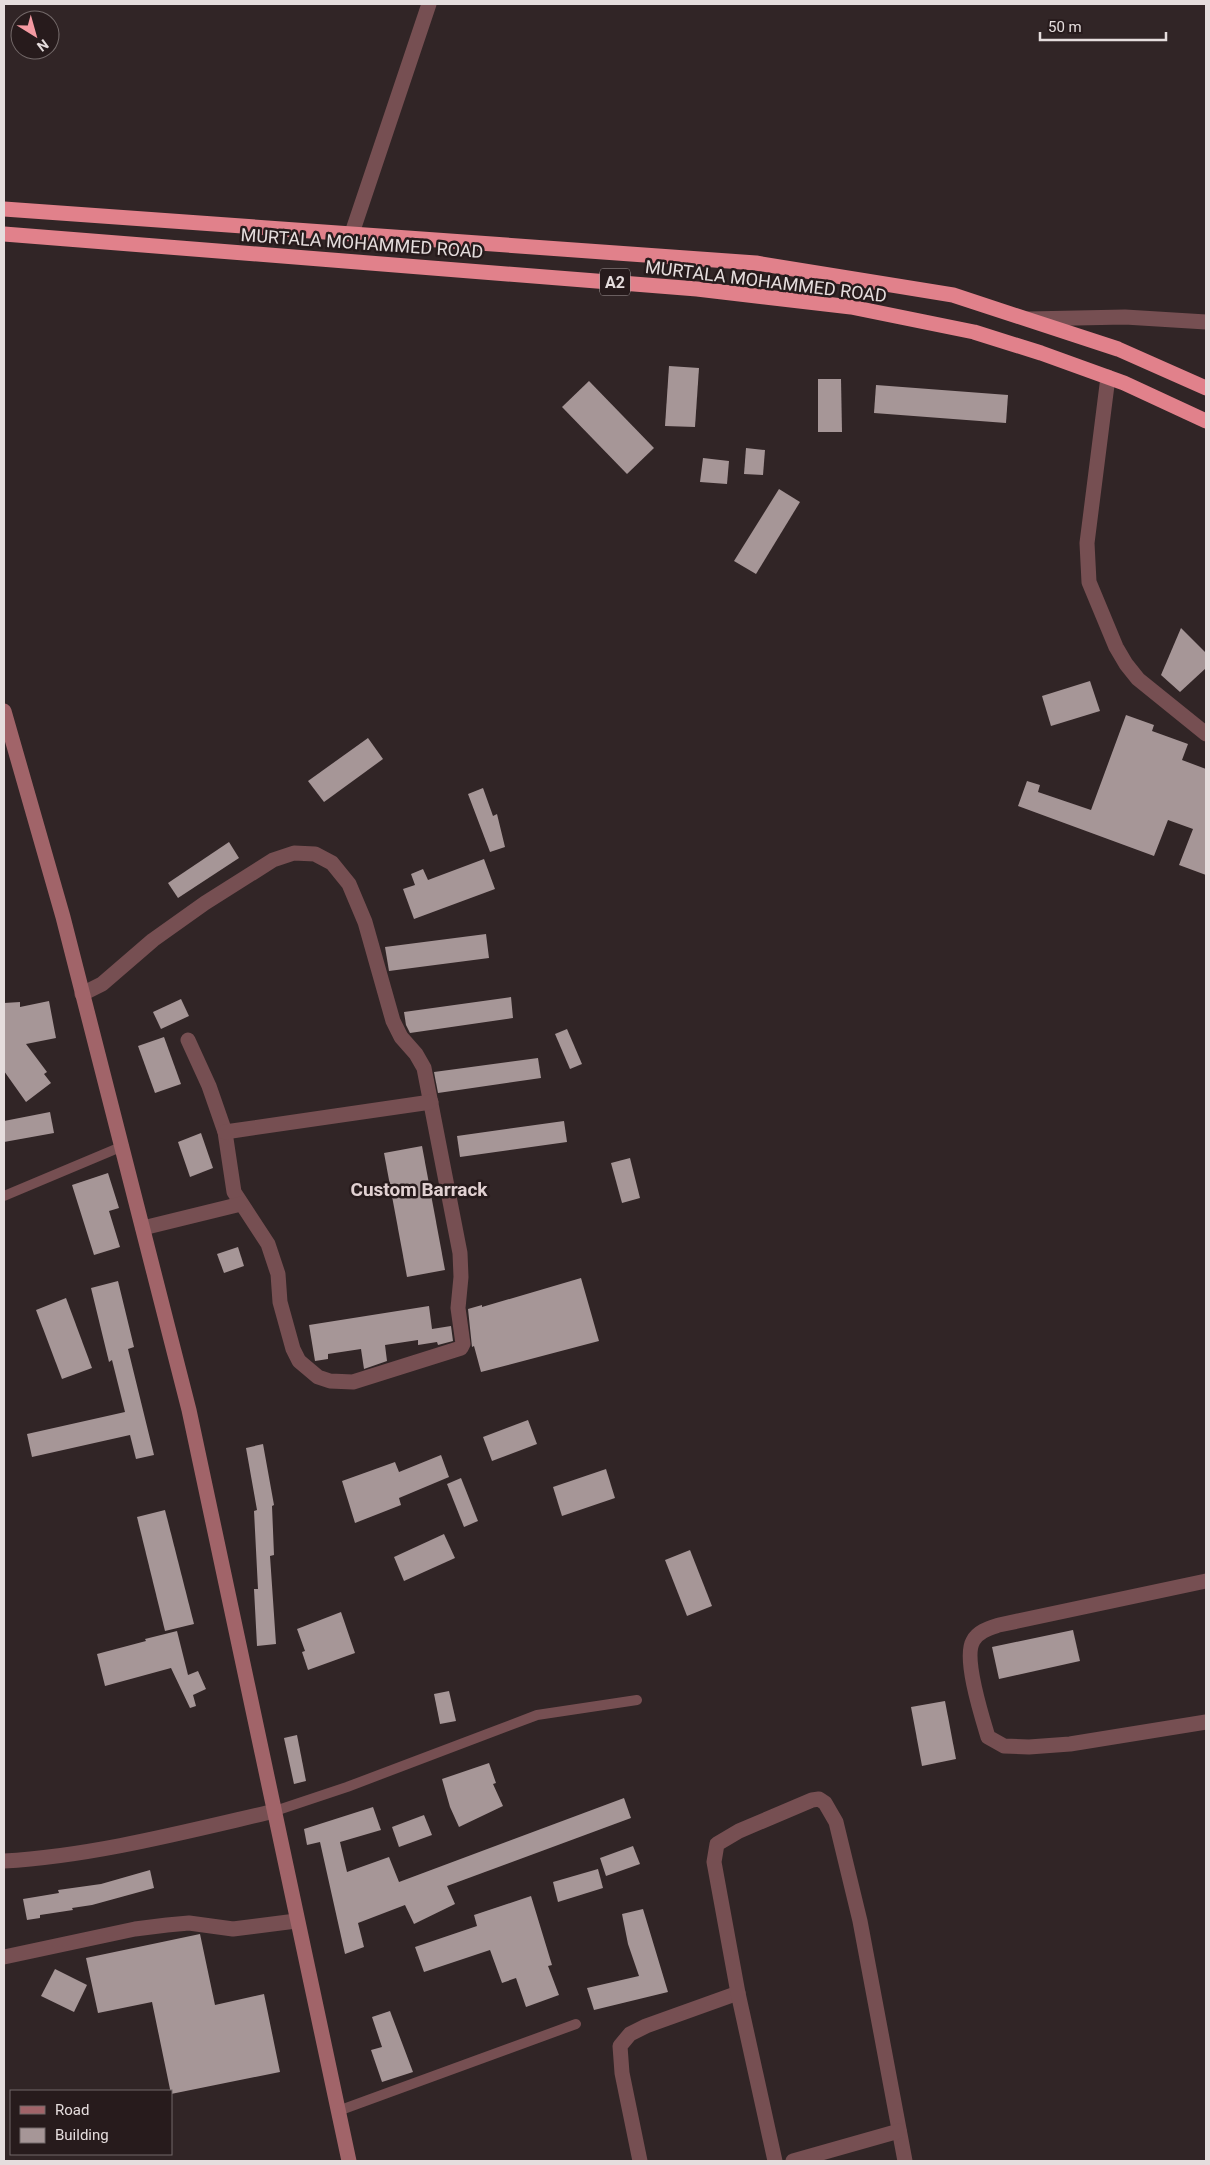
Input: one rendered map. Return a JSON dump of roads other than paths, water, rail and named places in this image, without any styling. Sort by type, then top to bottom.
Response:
[{"type":"highway","name":"MURTALA MOHAMMED ROAD","points":[[4,209],[756,263],[953,296],[1118,349],[1206,388]]},
{"type":"highway","name":"MURTALA MOHAMMED ROAD","points":[[4,234],[599,280],[778,297],[908,318],[974,332],[1108,377],[1206,422]]},
{"type":"main road","points":[[4,711],[62,917],[123,1146],[189,1410],[296,1921],[349,2161]]},
{"type":"street","points":[[352,233],[429,4]]},
{"type":"street","points":[[1028,319],[1125,317],[1206,322]]},
{"type":"street","points":[[1108,377],[1088,543],[1089,582],[1116,647],[1126,664],[1138,679],[1206,734]]},
{"type":"street","points":[[82,994],[102,984],[152,940],[205,903],[273,860],[294,853],[316,854],[332,863],[349,884],[365,922],[393,1021],[401,1037],[416,1054],[424,1068],[460,1254],[461,1277],[458,1308],[463,1344],[456,1351],[428,1357],[353,1382],[330,1381],[308,1371],[293,1349],[280,1302],[278,1274],[268,1244],[234,1192],[225,1132],[210,1086],[188,1040]]},
{"type":"street","points":[[225,1132],[431,1102]]},
{"type":"street","points":[[142,1228],[241,1204]]},
{"type":"street","points":[[1206,1581],[1000,1625],[979,1634],[974,1639],[969,1650],[977,1701],[988,1737],[1004,1746],[1029,1748],[1070,1744],[1206,1722]]},
{"type":"street","points":[[775,2161],[738,1994],[714,1862],[716,1844],[739,1831],[812,1800],[819,1799],[825,1803],[836,1822],[860,1921],[906,2161]]},
{"type":"street","points":[[4,1862],[35,1860],[186,1832],[274,1811]]},
{"type":"street","points":[[4,1956],[135,1929],[167,1925],[189,1923],[233,1929],[296,1921]]},
{"type":"street","points":[[640,2161],[622,2073],[620,2046],[630,2034],[646,2026],[738,1994]]},
{"type":"street","points":[[793,2161],[899,2131]]},
{"type":"lane","points":[[4,1196],[123,1146]]},
{"type":"lane","points":[[274,1811],[538,1715],[637,1700]]},
{"type":"lane","points":[[338,2110],[576,2024]]},
{"type":"district","name":"Custom Barrack","points":[[419,1189]]}]
